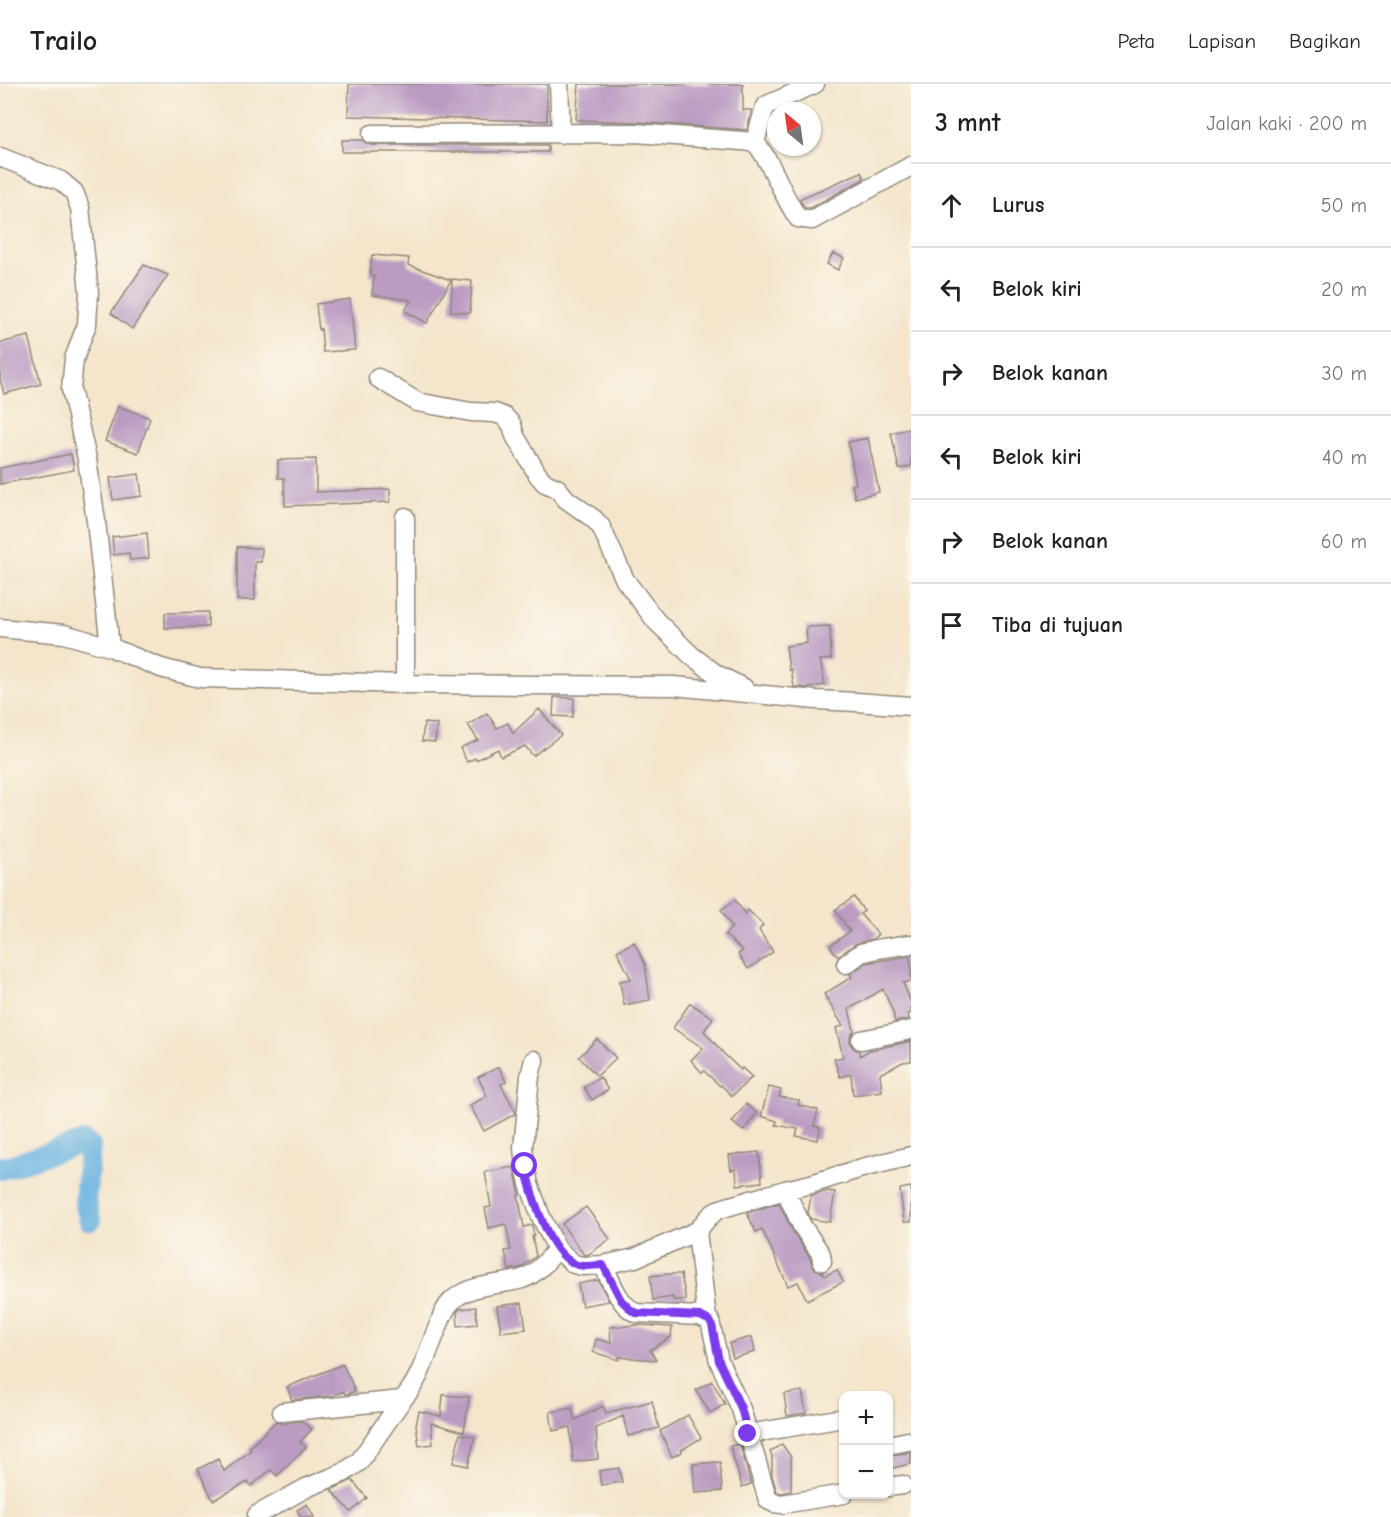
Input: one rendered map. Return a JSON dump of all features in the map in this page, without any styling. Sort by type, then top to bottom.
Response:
[{"type":"street","points":[[559,84],[561,134]]},
{"type":"street","points":[[755,142],[767,105],[815,84]]},
{"type":"street","points":[[372,134],[635,133],[755,142],[798,218],[812,220],[911,166]]},
{"type":"street","points":[[0,157],[61,181],[74,192],[80,208],[89,292],[87,324],[74,359],[71,389],[87,459],[110,647]]},
{"type":"street","points":[[378,378],[417,402],[471,412],[495,413],[506,417],[512,425],[514,436],[538,475],[545,483],[558,488],[566,499],[594,519],[601,527],[625,580],[656,621],[692,656],[716,674],[754,693]]},
{"type":"street","points":[[405,517],[405,684]]},
{"type":"street","points":[[0,628],[64,634],[110,647],[161,668],[200,678],[405,684],[674,686],[816,700],[911,706]]},
{"type":"street","points":[[846,964],[861,953],[911,944]]},
{"type":"street","points":[[861,1040],[911,1030]]},
{"type":"street","points":[[534,1060],[530,1076],[523,1148],[525,1166],[541,1217],[557,1249],[574,1264],[603,1265],[635,1258],[697,1231],[717,1210],[911,1156]]},
{"type":"street","points":[[785,1190],[802,1226],[821,1254],[822,1261]]},
{"type":"street","points":[[697,1231],[707,1318],[712,1325],[719,1361],[741,1408],[767,1498],[772,1503],[782,1504],[839,1495]]},
{"type":"street","points":[[257,1515],[306,1488],[343,1473],[359,1462],[410,1392],[445,1310],[452,1300],[474,1288],[526,1277],[545,1264],[557,1249]]},
{"type":"street","points":[[603,1265],[621,1300],[636,1313],[707,1318]]},
{"type":"street","points":[[282,1412],[402,1400]]},
{"type":"street","points":[[748,1434],[839,1419]]},
{"type":"street","points":[[893,1444],[908,1441]]},
{"type":"building","points":[[349,84],[547,84],[547,121],[348,116]]},
{"type":"building","points":[[579,84],[743,84],[743,110],[751,110],[751,114],[747,130],[576,120]]},
{"type":"building","points":[[342,140],[362,140],[372,145],[548,145],[548,152],[342,152]]},
{"type":"building","points":[[861,172],[864,179],[810,208],[805,208],[799,199]]},
{"type":"building","points":[[833,253],[844,258],[838,270],[827,264]]},
{"type":"building","points":[[372,255],[409,258],[408,265],[451,280],[427,323],[405,311],[411,300],[372,295],[374,276],[370,275]]},
{"type":"building","points":[[144,265],[168,275],[132,329],[111,313]]},
{"type":"building","points":[[452,279],[472,281],[470,313],[451,311]]},
{"type":"building","points":[[350,299],[355,350],[323,352],[316,304]]},
{"type":"building","points":[[29,336],[41,384],[4,394],[0,379],[0,343]]},
{"type":"building","points":[[118,406],[150,418],[138,453],[105,441]]},
{"type":"building","points":[[911,428],[911,466],[899,469],[891,433]]},
{"type":"building","points":[[868,438],[879,492],[855,498],[852,485],[856,484],[848,442]]},
{"type":"building","points":[[71,454],[74,470],[0,484],[0,468]]},
{"type":"building","points":[[316,459],[316,492],[390,489],[390,502],[285,506],[284,478],[278,478],[278,460]]},
{"type":"building","points":[[139,474],[142,496],[113,500],[110,478]]},
{"type":"building","points":[[147,533],[149,558],[130,560],[129,553],[114,555],[112,537]]},
{"type":"building","points":[[237,547],[262,548],[261,562],[255,562],[255,600],[237,600]]},
{"type":"building","points":[[208,612],[208,627],[165,628],[165,613]]},
{"type":"building","points":[[830,626],[831,659],[820,660],[825,685],[807,688],[794,687],[786,646],[807,643],[806,627]]},
{"type":"building","points":[[554,697],[574,698],[573,717],[553,716]]},
{"type":"building","points":[[539,709],[561,735],[533,756],[525,746],[501,757],[498,749],[467,762],[460,748],[478,740],[468,725],[487,713],[497,728],[508,723],[513,733]]},
{"type":"building","points":[[424,723],[437,724],[435,742],[422,741]]},
{"type":"building","points":[[854,897],[864,911],[860,914],[878,934],[873,939],[855,944],[838,957],[830,946],[850,931],[835,910]]},
{"type":"building","points":[[735,900],[745,914],[748,910],[763,925],[759,930],[773,952],[748,969],[738,954],[743,951],[725,935],[732,927],[721,910]]},
{"type":"building","points":[[634,942],[645,964],[650,1000],[624,1005],[620,981],[631,979],[617,951]]},
{"type":"building","points":[[909,956],[911,981],[903,983],[911,1002],[909,1019],[895,1022],[883,989],[849,1009],[854,1031],[850,1037],[850,1043],[859,1051],[860,1056],[871,1049],[911,1041],[911,1061],[903,1062],[880,1074],[882,1091],[853,1095],[851,1074],[840,1077],[834,1059],[843,1057],[836,1028],[843,1026],[824,994],[852,977],[850,974],[866,963]]},
{"type":"building","points":[[690,1003],[713,1018],[704,1031],[726,1056],[752,1077],[732,1096],[704,1071],[702,1073],[691,1060],[703,1048],[673,1028]]},
{"type":"building","points":[[597,1039],[616,1058],[597,1076],[579,1057]]},
{"type":"building","points":[[499,1067],[506,1082],[501,1084],[515,1114],[484,1131],[470,1105],[487,1096],[478,1077]]},
{"type":"building","points":[[600,1077],[608,1090],[592,1100],[584,1087]]},
{"type":"building","points":[[769,1087],[781,1090],[779,1097],[799,1100],[798,1105],[818,1110],[814,1126],[820,1127],[818,1140],[796,1136],[798,1129],[776,1125],[777,1121],[761,1116]]},
{"type":"building","points":[[746,1104],[757,1113],[743,1131],[732,1122]]},
{"type":"building","points":[[759,1152],[762,1182],[737,1185],[736,1169],[731,1170],[729,1155]]},
{"type":"building","points":[[514,1167],[524,1227],[532,1225],[536,1256],[522,1267],[509,1270],[505,1251],[511,1250],[506,1224],[489,1228],[485,1208],[491,1207],[485,1172]]},
{"type":"building","points":[[911,1187],[911,1222],[904,1222],[900,1189]]},
{"type":"building","points":[[828,1191],[835,1192],[830,1222],[811,1219],[808,1213],[811,1196]]},
{"type":"building","points":[[779,1203],[814,1268],[822,1272],[824,1276],[837,1270],[843,1282],[807,1300],[798,1282],[788,1286],[762,1229],[756,1232],[747,1213]]},
{"type":"building","points":[[586,1207],[610,1239],[584,1255],[562,1224]]},
{"type":"building","points":[[681,1274],[686,1300],[673,1300],[673,1297],[653,1300],[650,1276]]},
{"type":"building","points":[[598,1280],[609,1301],[582,1306],[578,1284]]},
{"type":"building","points":[[522,1303],[526,1329],[501,1332],[497,1306]]},
{"type":"building","points":[[476,1307],[477,1324],[458,1326],[458,1311]]},
{"type":"building","points":[[639,1325],[672,1327],[671,1337],[650,1350],[656,1360],[619,1357],[619,1360],[593,1352],[596,1339],[611,1343],[610,1327]]},
{"type":"building","points":[[752,1337],[755,1352],[733,1358],[729,1343]]},
{"type":"building","points":[[343,1364],[355,1391],[348,1394],[344,1391],[332,1396],[292,1400],[287,1387]]},
{"type":"building","points":[[712,1381],[725,1404],[710,1413],[696,1390]]},
{"type":"building","points":[[802,1391],[806,1413],[787,1416],[784,1394]]},
{"type":"building","points":[[443,1395],[469,1397],[464,1432],[431,1423],[433,1444],[419,1446],[416,1425],[419,1411],[441,1416]]},
{"type":"building","points":[[652,1401],[659,1428],[628,1436],[623,1416],[596,1428],[598,1459],[573,1462],[570,1427],[553,1431],[550,1412],[572,1408],[575,1420],[603,1406],[606,1413]]},
{"type":"building","points":[[688,1415],[701,1438],[672,1457],[660,1431]]},
{"type":"building","points":[[276,1421],[282,1424],[301,1421],[312,1429],[300,1442],[306,1447],[277,1476],[271,1470],[251,1486],[248,1482],[213,1500],[198,1469],[218,1459],[224,1471],[251,1450],[249,1448]]},
{"type":"building","points":[[460,1434],[475,1437],[468,1466],[453,1463]]},
{"type":"building","points":[[740,1444],[751,1484],[742,1487],[730,1446]]},
{"type":"building","points":[[782,1444],[791,1457],[791,1491],[782,1493],[777,1492],[772,1476],[770,1452]]},
{"type":"building","points":[[911,1452],[911,1464],[893,1468],[893,1455]]},
{"type":"building","points":[[720,1462],[722,1491],[695,1493],[693,1464]]},
{"type":"building","points":[[619,1468],[622,1482],[601,1485],[599,1471]]},
{"type":"building","points":[[352,1480],[367,1498],[351,1512],[331,1490]]},
{"type":"building","points":[[307,1504],[314,1517],[301,1517],[297,1510]]},
{"type":"waterway","points":[[0,1167],[1,1169],[84,1142],[90,1146],[85,1202],[90,1220]]},
{"type":"route","points":[[525,1166],[541,1217],[557,1249],[567,1259],[582,1266],[603,1265],[621,1300],[636,1313],[700,1316],[710,1321],[719,1361],[741,1408],[748,1434]]}]
